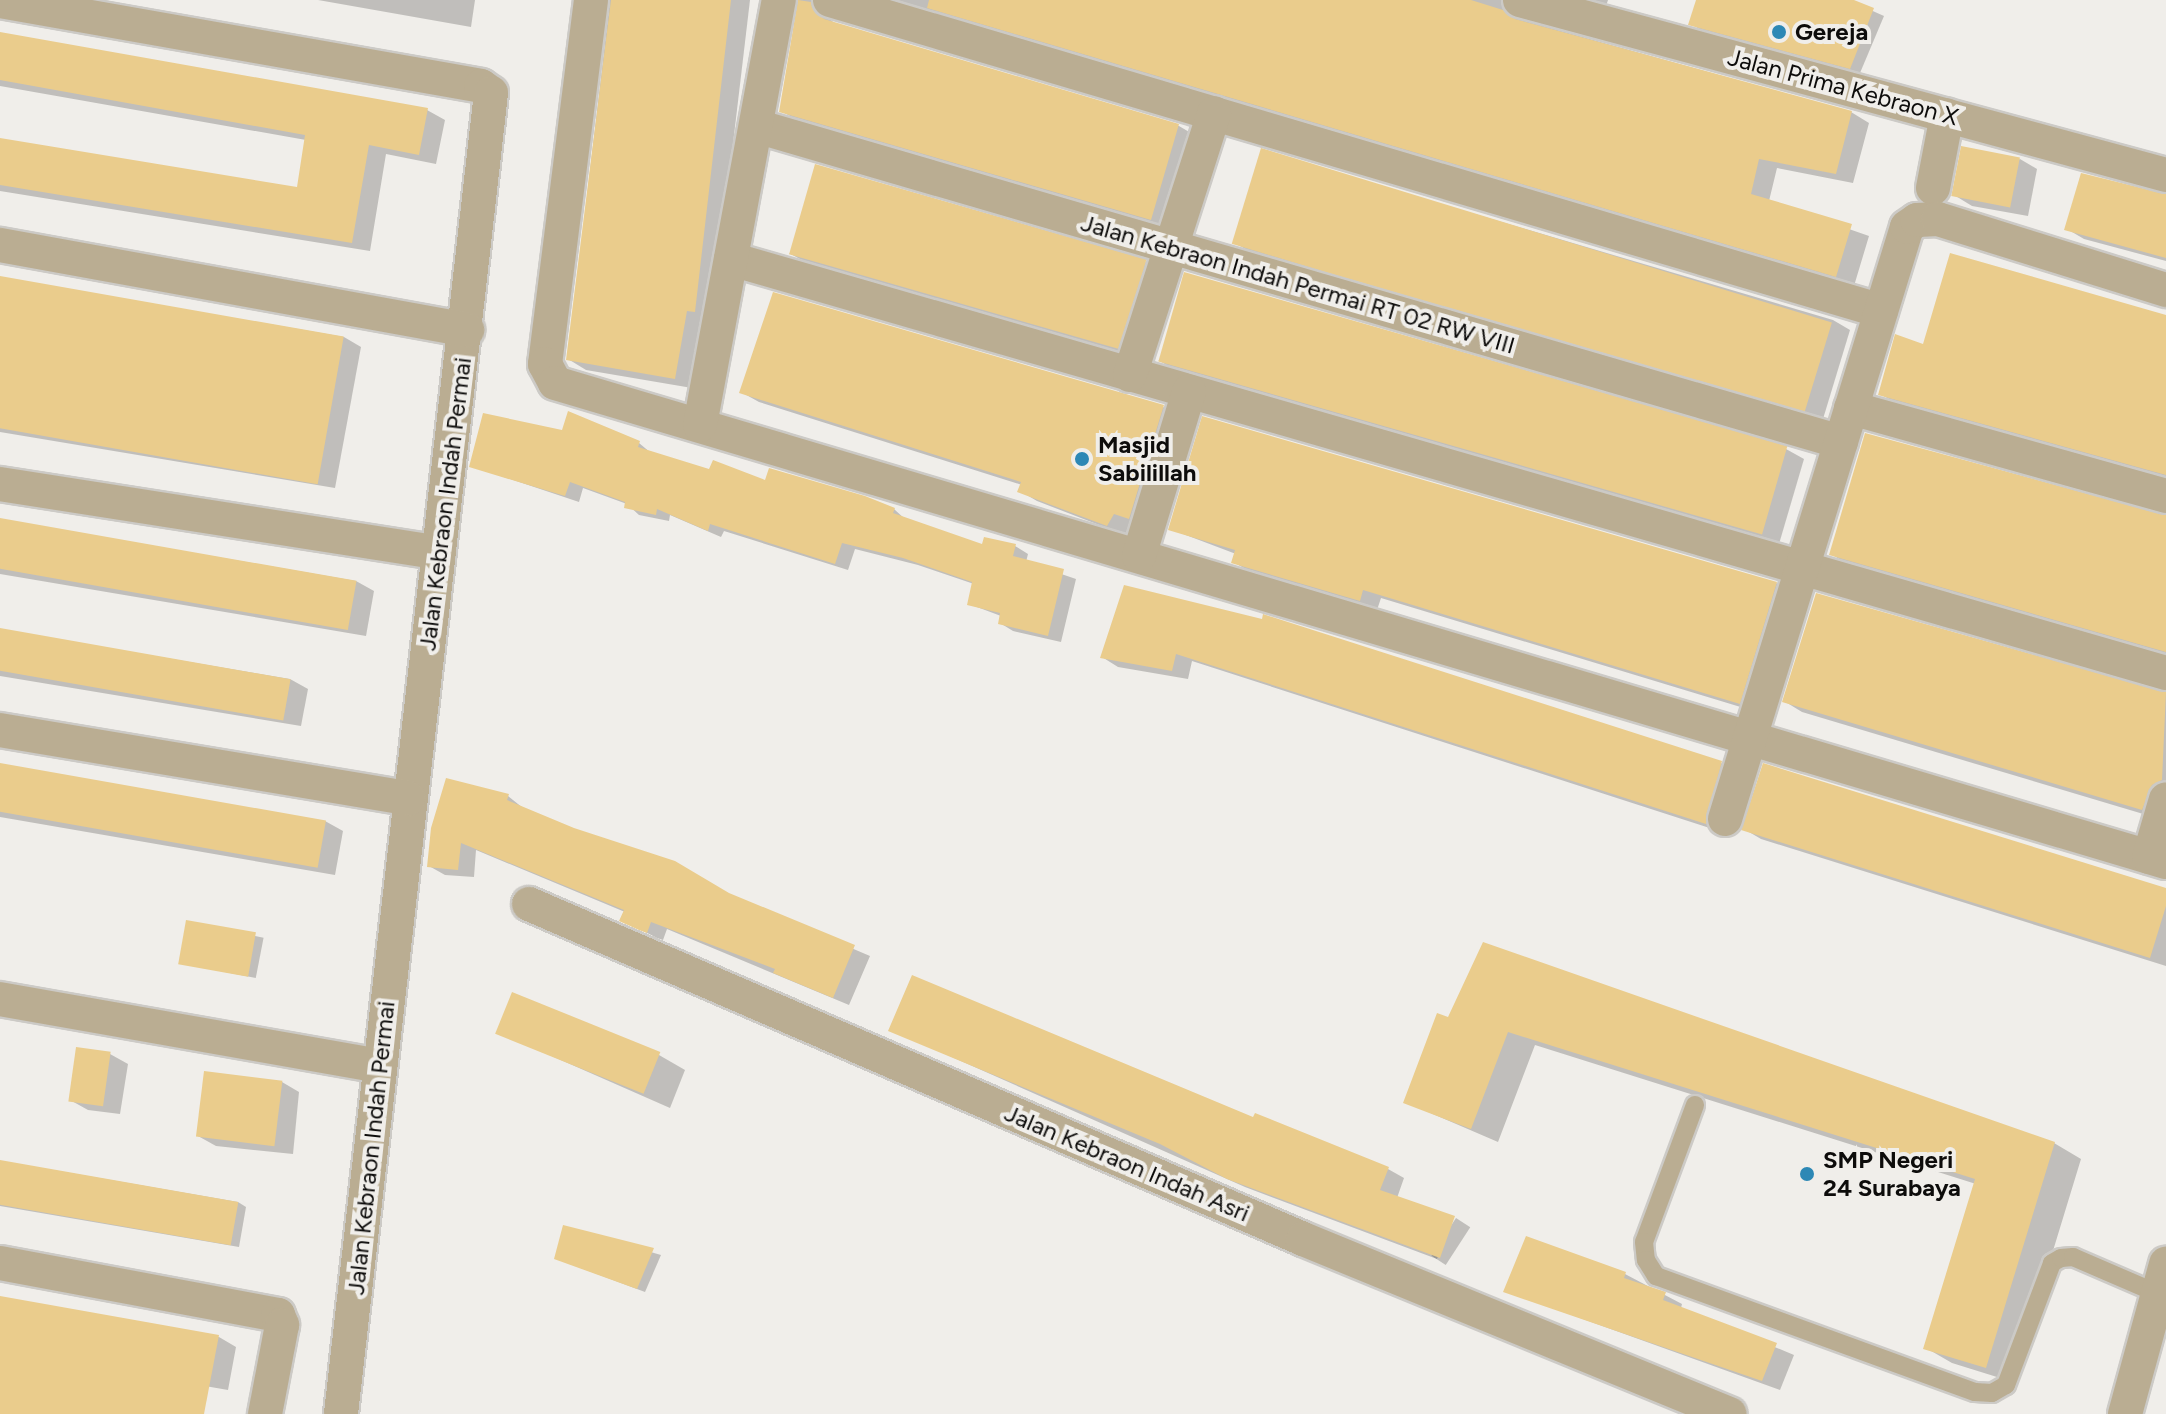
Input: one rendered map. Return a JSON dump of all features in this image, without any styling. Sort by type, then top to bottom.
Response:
[{"type":"street","points":[[591,0],[545,364],[555,383],[2158,859],[2166,799]]},
{"type":"street","points":[[700,425],[779,0]]},
{"type":"street","points":[[830,0],[1881,311]]},
{"type":"street","name":"Jalan Prima Kebraon X","points":[[1520,0],[2166,175]]},
{"type":"street","name":"Jalan Kebraon Indah Permai","points":[[0,1],[487,88],[493,105],[408,798],[341,1414]]},
{"type":"street","points":[[1130,375],[1214,113]]},
{"type":"street","points":[[1933,188],[1947,115]]},
{"type":"street","name":"Jalan Kebraon Indah Permai RT 02 RW VIII","points":[[756,126],[1841,442]]},
{"type":"street","points":[[1725,819],[1907,227],[1917,220],[1938,219],[2166,290]]},
{"type":"street","points":[[0,245],[467,330]]},
{"type":"street","points":[[731,259],[2166,673]]},
{"type":"street","points":[[1139,556],[1189,391]]},
{"type":"street","points":[[1851,408],[2166,496]]},
{"type":"street","points":[[0,484],[439,553]]},
{"type":"street","points":[[0,730],[408,798]]},
{"type":"street","name":"Jalan Kebraon Indah Asri","points":[[529,904],[1303,1239],[1729,1414]]},
{"type":"street","points":[[0,999],[380,1066]]},
{"type":"street","points":[[0,1263],[278,1315],[282,1325],[265,1414]]},
{"type":"street","points":[[2125,1414],[2162,1279]]},
{"type":"lane","points":[[1695,1105],[1644,1242],[1646,1260],[1656,1276],[1975,1392],[1992,1393],[2006,1385],[2052,1263],[2073,1257],[2162,1279]]},
{"type":"building","points":[[611,0],[731,0],[695,312],[687,311],[675,379],[566,360]]},
{"type":"building","points":[[798,0],[811,2],[824,19],[1179,124],[1151,220],[779,112]]},
{"type":"building","points":[[929,0],[1471,0],[1503,10],[1515,19],[1852,111],[1836,174],[1759,159],[1751,194],[1852,224],[1836,277],[927,8]]},
{"type":"building","points":[[1696,0],[1854,0],[1874,8],[1850,69],[1688,25]]},
{"type":"building","points":[[0,32],[428,108],[419,155],[369,145],[352,243],[0,185],[0,138],[297,187],[305,135],[0,80]]},
{"type":"building","points":[[1961,146],[2020,157],[2010,208],[1951,196]]},
{"type":"building","points":[[1261,148],[1832,323],[1803,418],[1232,244]]},
{"type":"building","points":[[815,164],[1147,259],[1121,349],[789,254]]},
{"type":"building","points":[[2081,173],[2166,194],[2166,258],[2064,230]]},
{"type":"building","points":[[1950,253],[2166,315],[2166,475],[1878,395],[1895,334],[1923,344]]},
{"type":"building","points":[[1184,272],[1788,445],[1762,534],[1158,361]]},
{"type":"building","points":[[0,276],[344,337],[318,484],[0,428]]},
{"type":"building","points":[[773,292],[1164,405],[1129,519],[1114,514],[1107,526],[1017,492],[1021,482],[739,393]]},
{"type":"building","points":[[568,411],[640,441],[638,447],[709,469],[713,460],[765,480],[769,468],[865,496],[895,508],[893,513],[982,544],[984,537],[1016,544],[1013,556],[1064,569],[1048,636],[998,624],[1000,613],[967,605],[972,582],[903,558],[842,543],[835,564],[710,524],[708,531],[657,509],[656,515],[624,508],[625,502],[570,482],[565,496],[469,467],[483,413],[562,430]]},
{"type":"building","points":[[1202,416],[1777,582],[1740,704],[1363,590],[1360,601],[1231,563],[1235,550],[1168,530]]},
{"type":"building","points":[[1865,433],[2166,515],[2166,652],[1829,555]]},
{"type":"building","points":[[0,518],[357,581],[348,630],[0,569]]},
{"type":"building","points":[[1124,585],[1262,619],[1263,614],[1722,761],[1706,824],[1176,654],[1172,671],[1100,658]]},
{"type":"building","points":[[1816,593],[2166,692],[2162,780],[2152,785],[2142,810],[1782,702]]},
{"type":"building","points":[[0,628],[291,679],[283,721],[0,671]]},
{"type":"building","points":[[0,763],[326,820],[318,868],[0,812]]},
{"type":"building","points":[[1763,763],[2166,888],[2166,906],[2150,958],[1741,830]]},
{"type":"building","points":[[446,778],[509,794],[507,800],[574,828],[675,861],[729,893],[855,945],[833,998],[773,973],[775,969],[651,922],[647,933],[639,930],[619,921],[624,910],[461,843],[458,870],[427,867],[431,828]]},
{"type":"building","points":[[186,920],[256,932],[248,977],[178,964]]},
{"type":"building","points":[[1483,942],[2055,1142],[1986,1368],[1923,1349],[1975,1179],[1508,1032],[1471,1129],[1403,1103],[1437,1013],[1448,1017]]},
{"type":"building","points":[[912,975],[1253,1117],[1255,1113],[1389,1167],[1380,1190],[1455,1216],[1440,1258],[1227,1179],[1160,1144],[888,1031]]},
{"type":"building","points":[[512,992],[660,1052],[643,1094],[495,1034]]},
{"type":"building","points":[[76,1047],[111,1052],[103,1106],[68,1101]]},
{"type":"building","points":[[204,1071],[282,1081],[274,1146],[196,1137]]},
{"type":"building","points":[[0,1160],[238,1202],[231,1245],[0,1205]]},
{"type":"building","points":[[563,1225],[654,1248],[637,1289],[554,1259]]},
{"type":"building","points":[[1526,1236],[1626,1272],[1624,1278],[1666,1292],[1663,1300],[1777,1343],[1762,1381],[1503,1292]]},
{"type":"building","points":[[0,1296],[219,1335],[204,1414],[0,1414]]},
{"type":"place","name":"Gereja","points":[[1779,32]]},
{"type":"place","name":"Masjid Sabilillah","points":[[1082,459]]},
{"type":"place","name":"SMP Negeri 24 Surabaya","points":[[1807,1174]]}]
